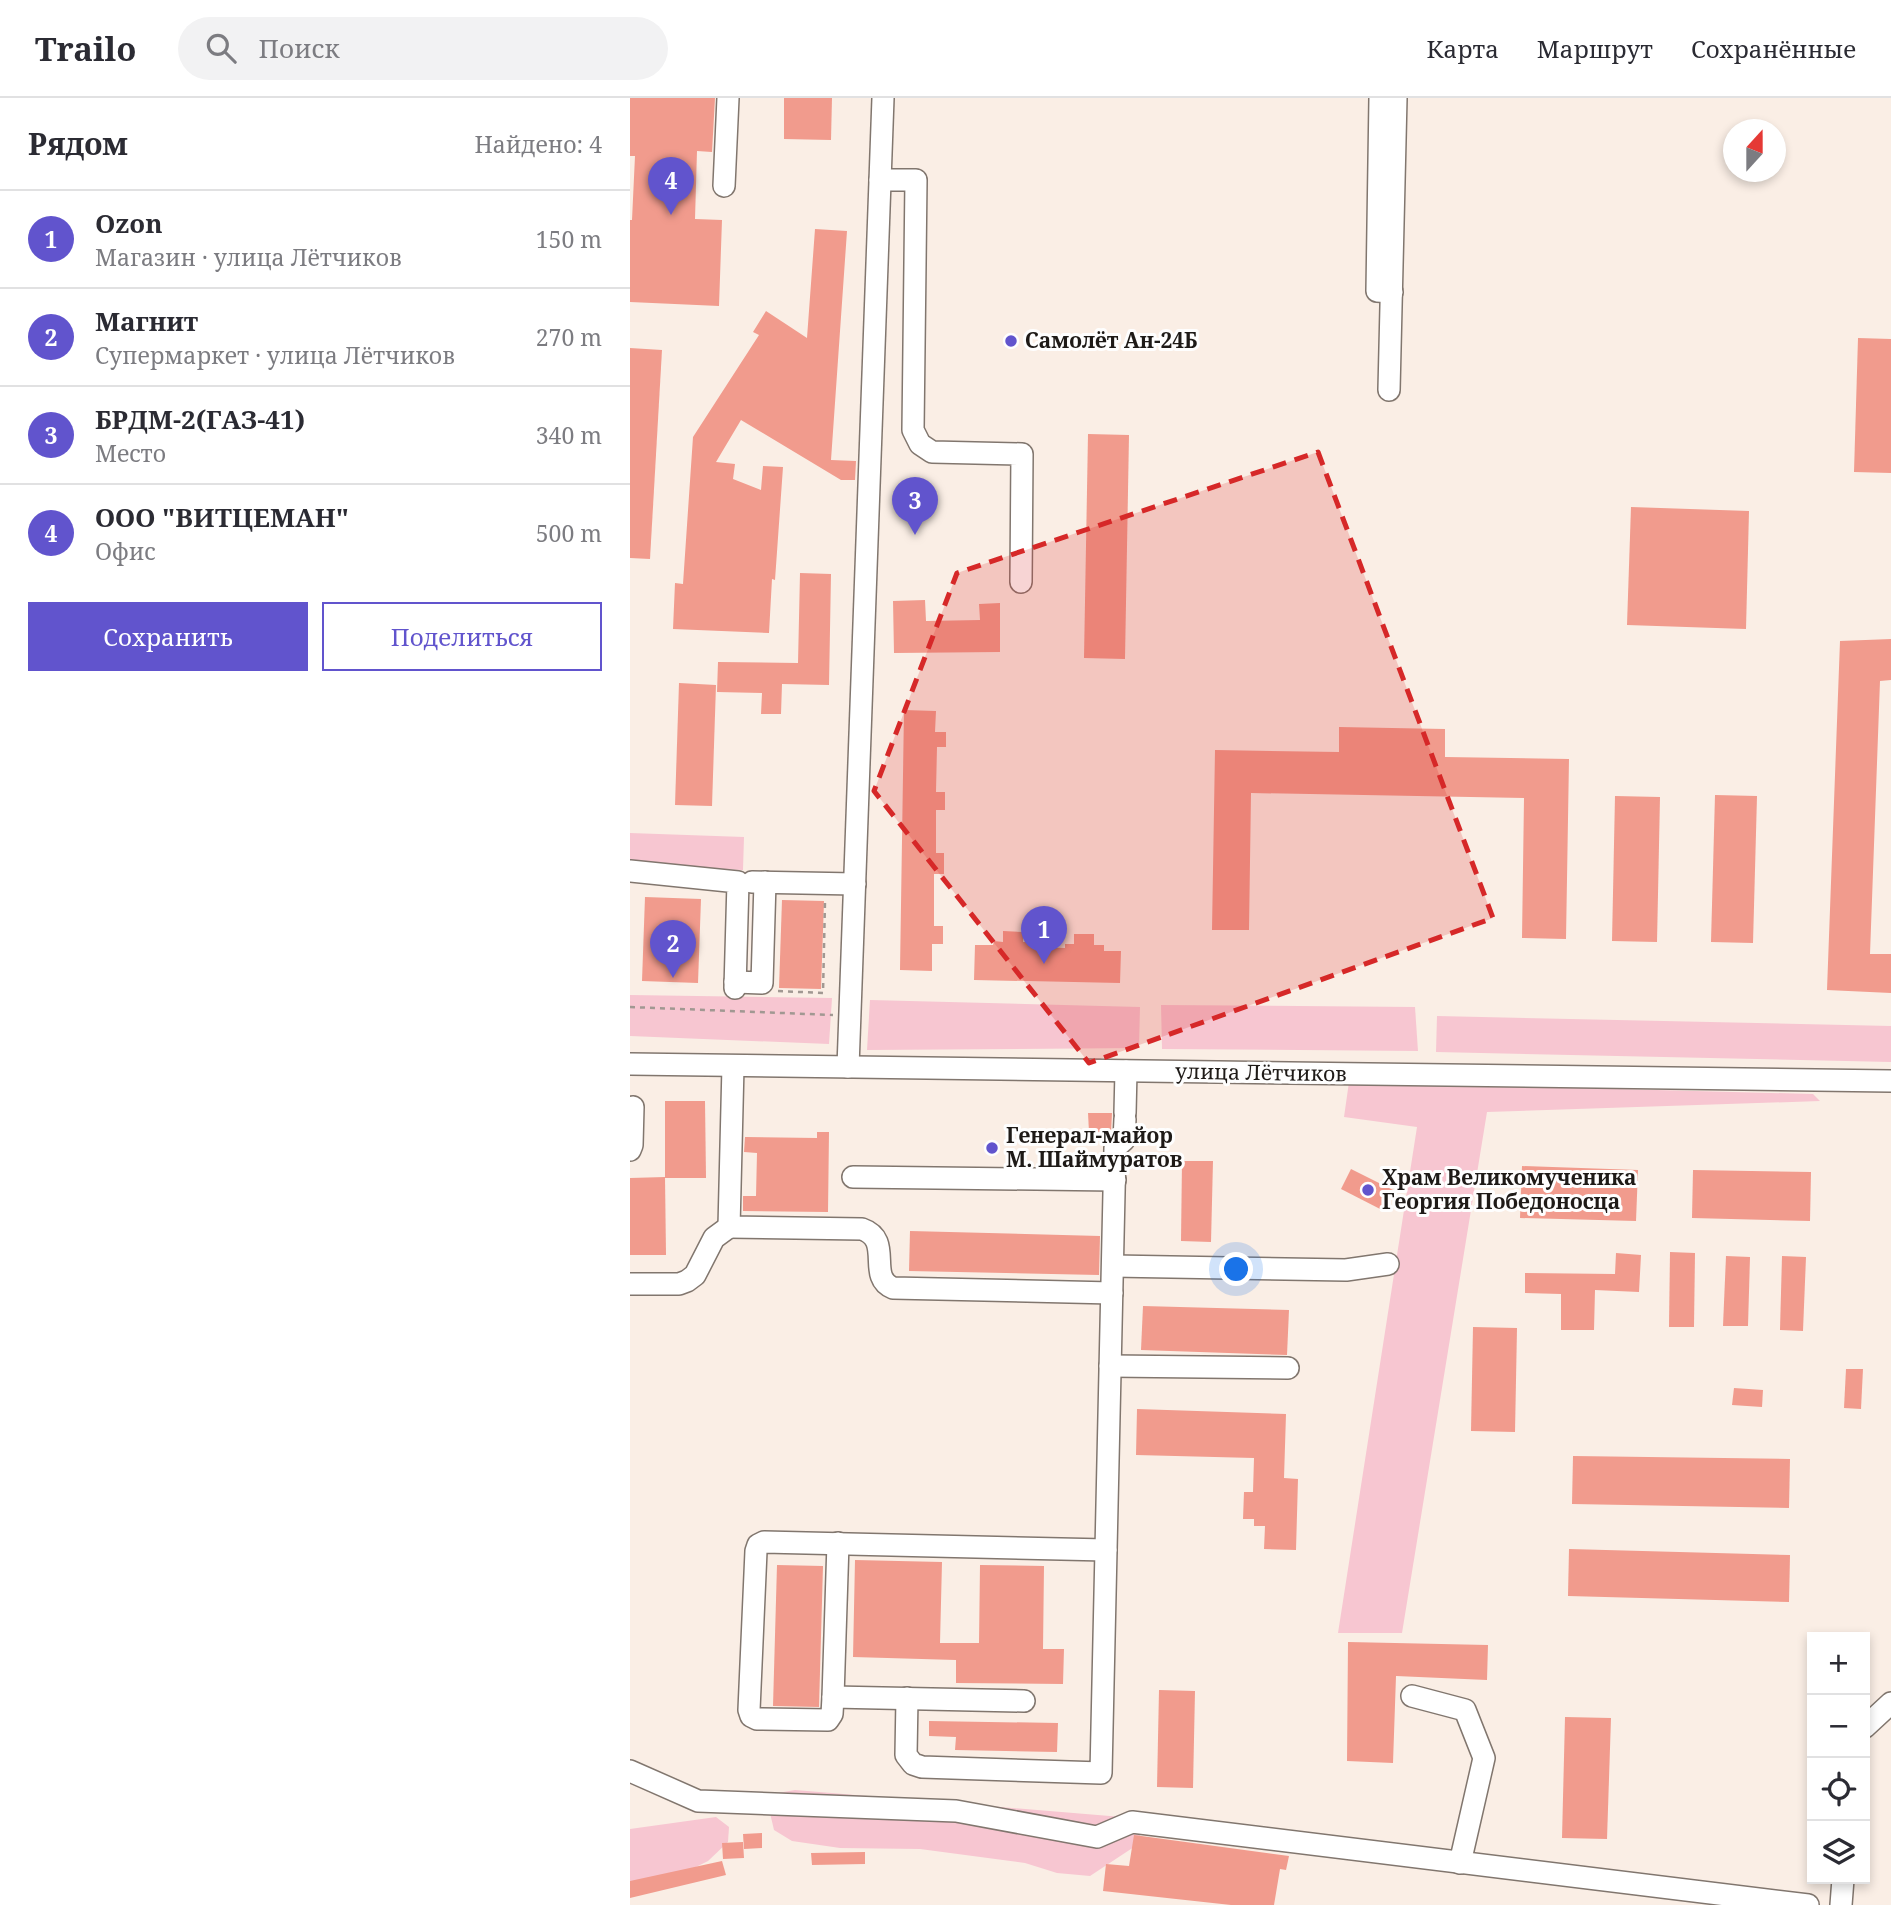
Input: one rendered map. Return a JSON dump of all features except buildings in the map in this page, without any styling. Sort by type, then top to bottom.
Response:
[{"type":"street","points":[[724,186],[728,98]]},
{"type":"street","points":[[848,1067],[883,98]]},
{"type":"street","points":[[1380,98],[1377,291],[1392,292]]},
{"type":"street","points":[[1389,390],[1396,98]]},
{"type":"street","points":[[880,180],[916,180],[913,430],[920,444],[932,452],[1022,454],[1021,582]]},
{"type":"street","points":[[630,871],[738,882],[855,884]]},
{"type":"street","points":[[738,882],[735,985],[762,983],[765,882]]},
{"type":"street","name":"улица Лётчиков","points":[[630,1064],[1891,1081]]},
{"type":"street","points":[[729,1227],[733,1066]]},
{"type":"street","points":[[907,1698],[906,1755],[913,1764],[922,1768],[1101,1773],[1115,1149],[1124,1140],[1126,1071]]},
{"type":"street","points":[[630,1150],[633,1107]]},
{"type":"street","points":[[853,1177],[1115,1180]]},
{"type":"street","points":[[630,1284],[679,1284],[687,1281],[695,1275],[714,1238],[729,1227],[862,1229],[872,1232],[877,1240],[881,1279],[893,1288],[1112,1293]]},
{"type":"street","points":[[1113,1266],[1346,1270],[1388,1264]]},
{"type":"street","points":[[1110,1366],[1288,1368]]},
{"type":"street","points":[[838,1543],[832,1714],[828,1720],[757,1719],[751,1716],[749,1710],[756,1551],[758,1545],[764,1542],[838,1543],[1106,1550]]},
{"type":"street","points":[[833,1696],[1024,1700]]},
{"type":"street","points":[[1412,1696],[1465,1710],[1484,1758],[1460,1863]]},
{"type":"street","points":[[1870,1722],[1891,1703]]},
{"type":"street","points":[[630,1771],[698,1801],[956,1811],[1097,1837],[1132,1822],[1808,1905]]},
{"type":"street","points":[[1841,1905],[1843,1884]]},
{"type":"path","points":[[762,983],[770,984],[770,991],[823,993],[825,895]]},
{"type":"path","points":[[630,1007],[850,1016]]},
{"type":"highlighted area","points":[[1318,452],[1493,918],[1089,1063],[874,791],[957,573]]},
{"type":"shaded area","points":[[630,833],[744,837],[743,870],[630,866]]},
{"type":"shaded area","points":[[630,995],[832,998],[829,1044],[630,1036]]},
{"type":"shaded area","points":[[870,1000],[1140,1007],[1139,1048],[867,1050]]},
{"type":"shaded area","points":[[1161,1005],[1415,1007],[1418,1051],[1162,1049]]},
{"type":"shaded area","points":[[1437,1016],[1891,1026],[1891,1062],[1436,1052]]},
{"type":"shaded area","points":[[1349,1082],[1813,1094],[1820,1101],[1487,1112],[1402,1633],[1338,1633],[1417,1127],[1344,1117]]},
{"type":"shaded area","points":[[795,1790],[1134,1818],[1140,1827],[1140,1843],[1090,1876],[1057,1873],[1025,1863],[920,1849],[840,1848],[792,1841],[774,1830],[770,1813],[772,1796]]},
{"type":"shaded area","points":[[716,1817],[729,1827],[728,1842],[708,1861],[686,1872],[630,1886],[630,1829]]},
{"type":"place","name":"ООО \"ВИТЦЕМАН\"","points":[[671,215]]},
{"type":"place","name":"Самолёт Ан-24Б","points":[[1011,341]]},
{"type":"place","name":"БРДМ-2(ГАЗ-41)","points":[[915,535]]},
{"type":"place","name":"Ozon","points":[[1044,964]]},
{"type":"place","name":"Магнит","points":[[673,978]]},
{"type":"place","name":"Генерал-майор М. Шаймуратов","points":[[992,1148]]},
{"type":"place","name":"Храм Великомученика Георгия Победоносца","points":[[1368,1190]]}]
